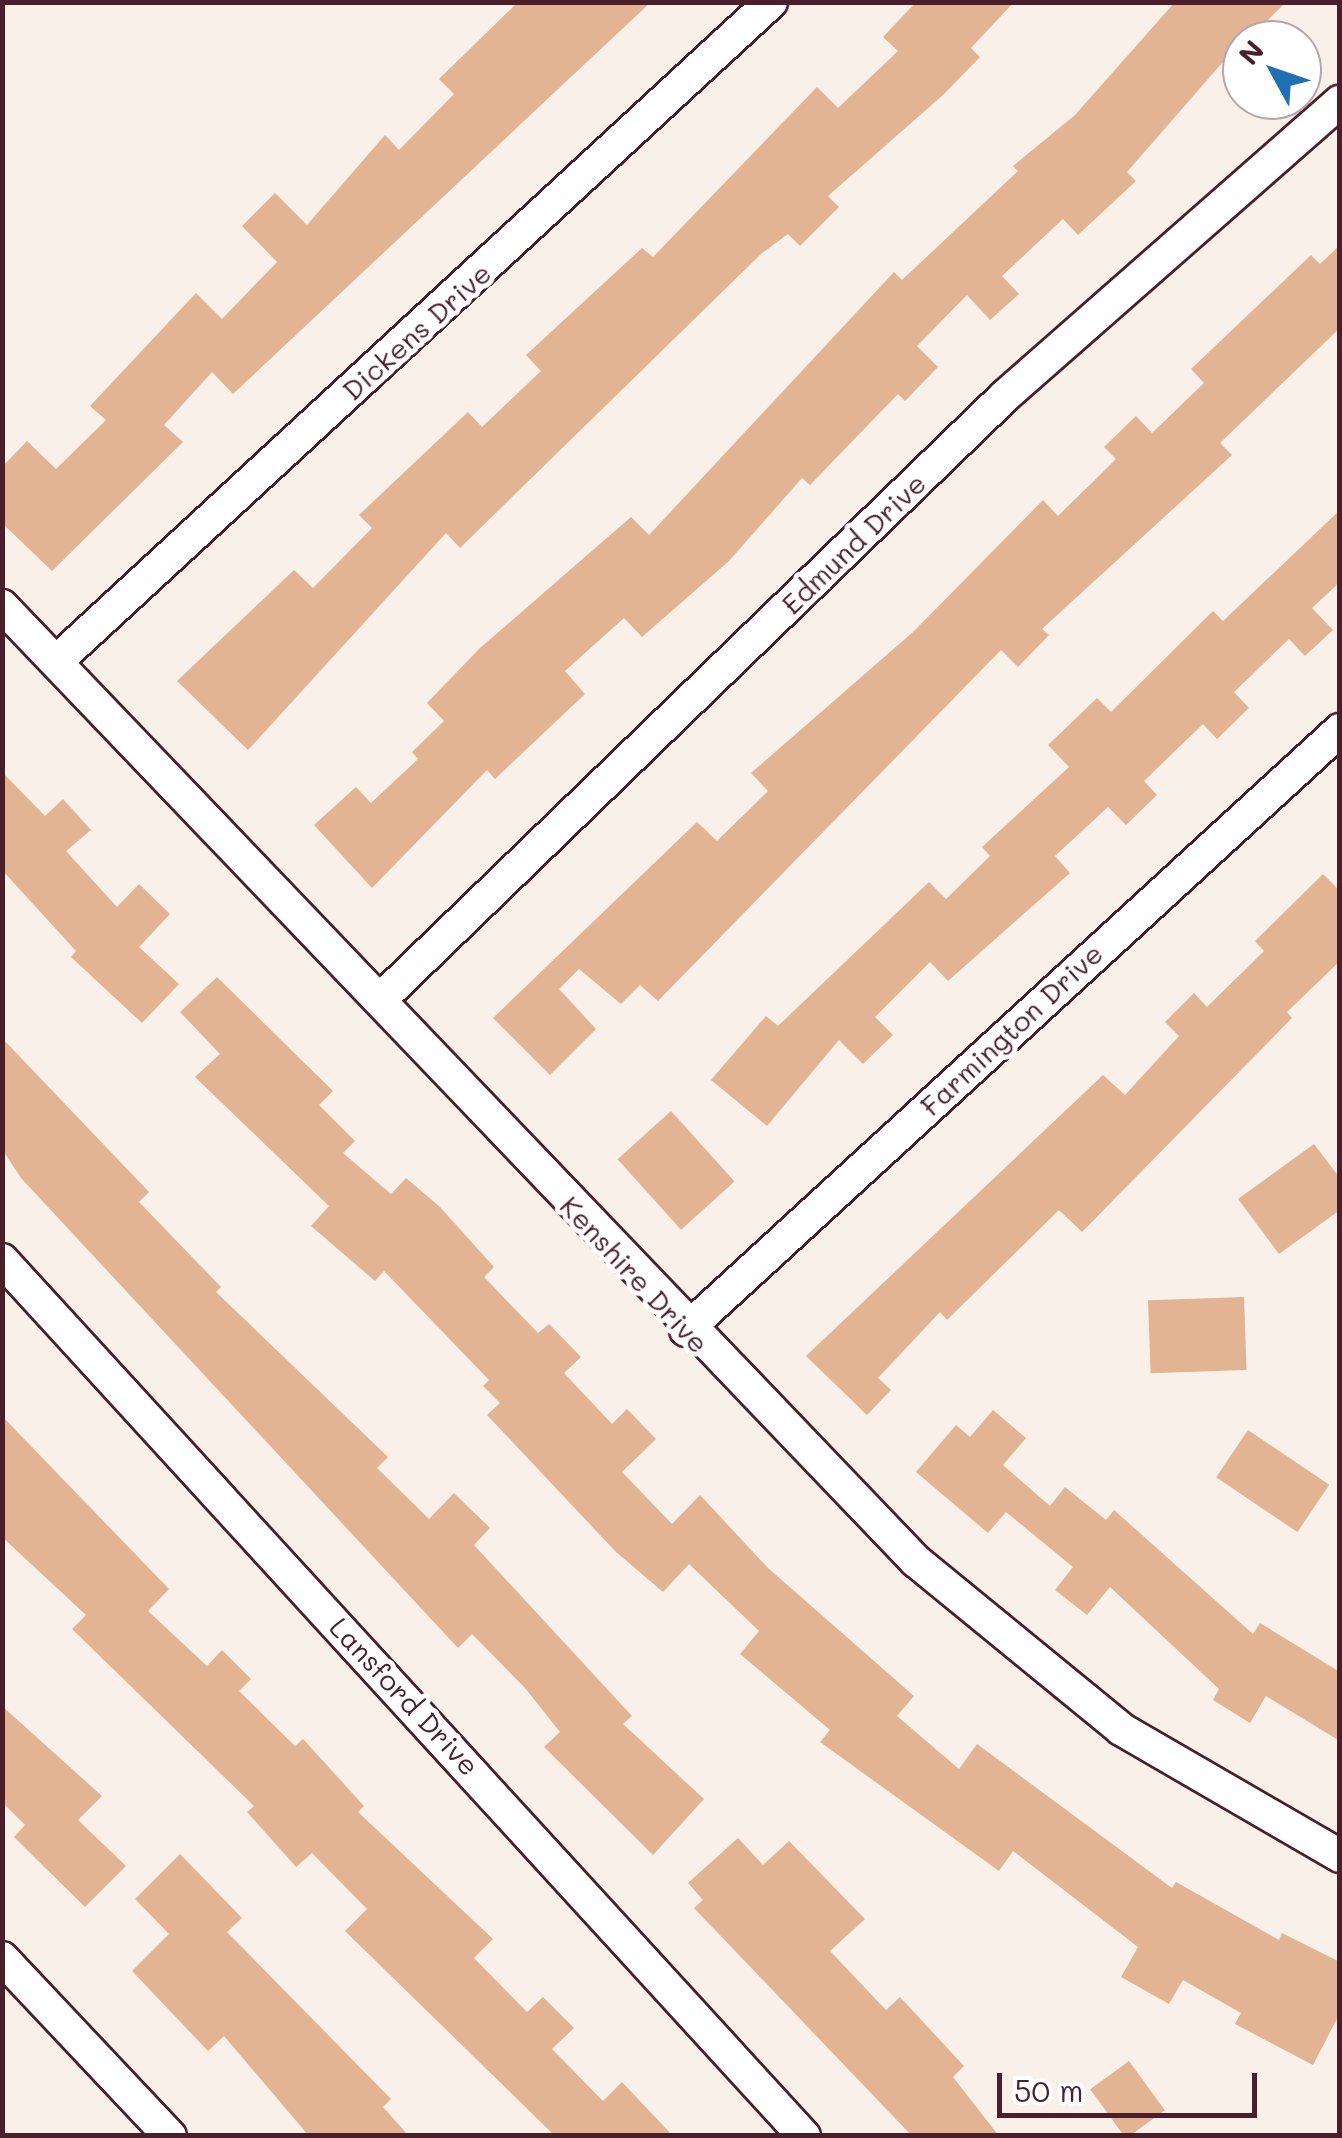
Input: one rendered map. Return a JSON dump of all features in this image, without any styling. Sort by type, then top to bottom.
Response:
[{"type":"street","name":"Dickens Drive","points":[[59,659],[771,2]]},
{"type":"street","name":"Edmund Drive","points":[[381,999],[1005,396],[1340,102]]},
{"type":"street","name":"Kenshire Drive","points":[[2,606],[59,659],[381,999],[686,1330],[916,1561],[1022,1652],[1190,1775],[1340,1856]]},
{"type":"street","name":"Farmington Drive","points":[[686,1330],[1340,730]]},
{"type":"street","name":"Lansford Drive","points":[[2,1260],[804,2136]]},
{"type":"street","points":[[2,1958],[170,2136]]},
{"type":"building","points":[[518,2],[651,2],[233,394],[212,372],[164,425],[183,442],[52,571],[2,523],[2,467],[27,441],[56,469],[106,420],[90,406],[196,293],[222,319],[277,262],[242,226],[275,193],[307,225],[385,135],[399,150],[454,94],[439,79]]},
{"type":"building","points":[[916,2],[1014,2],[971,48],[980,57],[943,95],[828,196],[839,207],[800,246],[788,234],[761,254],[460,548],[446,533],[248,750],[177,681],[294,570],[313,588],[372,528],[359,515],[468,412],[482,427],[541,371],[526,355],[642,248],[653,257],[817,87],[838,108],[898,51],[883,37]]},
{"type":"building","points":[[1175,2],[1286,2],[1268,20],[1222,20],[1222,63],[1127,172],[1136,181],[1078,235],[1063,219],[1002,276],[1019,294],[990,320],[967,295],[917,346],[938,367],[905,401],[898,394],[810,485],[802,478],[729,561],[642,637],[624,618],[565,671],[585,694],[495,779],[487,770],[372,888],[314,825],[356,787],[371,803],[418,759],[412,752],[444,721],[427,703],[480,648],[631,517],[649,535],[894,272],[902,280],[1018,171],[1013,166],[1075,115]]},
{"type":"building","points":[[1340,245],[1340,328],[1220,443],[1232,455],[1042,629],[1049,635],[1018,667],[1001,650],[658,1001],[640,985],[621,1004],[579,969],[559,989],[596,1029],[550,1075],[493,1018],[697,822],[717,841],[768,791],[751,773],[913,632],[1043,500],[1058,516],[1116,459],[1104,447],[1136,416],[1152,433],[1204,383],[1191,369],[1311,255],[1320,264]]},
{"type":"building","points":[[1340,510],[1340,582],[1312,608],[1333,630],[1305,656],[1289,639],[1234,692],[1249,708],[1217,739],[1203,724],[1144,781],[1157,795],[1126,825],[1108,807],[1055,856],[1070,873],[948,981],[930,962],[875,1017],[893,1035],[863,1064],[839,1040],[767,1126],[711,1080],[766,1016],[778,1026],[929,882],[946,899],[990,856],[982,847],[1069,767],[1048,745],[1097,698],[1111,712],[1213,611],[1223,621]]},
{"type":"building","points":[[2,772],[45,816],[63,799],[91,830],[66,851],[117,907],[139,884],[170,914],[139,947],[179,984],[142,1023],[71,957],[76,951],[2,870]]},
{"type":"building","points":[[1323,874],[1340,891],[1340,961],[1287,1012],[1292,1018],[1082,1232],[1059,1210],[947,1320],[940,1312],[878,1378],[891,1390],[867,1415],[806,1356],[1103,1075],[1125,1095],[1179,1036],[1165,1022],[1194,993],[1207,1007],[1264,951],[1255,941]]},
{"type":"building","points":[[217,977],[333,1091],[319,1105],[355,1141],[343,1153],[391,1194],[406,1178],[440,1207],[494,1267],[484,1277],[538,1333],[549,1324],[581,1357],[564,1373],[612,1424],[627,1409],[656,1439],[622,1472],[672,1524],[700,1495],[768,1568],[914,1696],[897,1716],[959,1769],[977,1744],[1172,1888],[1176,1882],[1279,1940],[1282,1933],[1340,1962],[1340,2013],[1313,2065],[1235,2024],[1241,2013],[1183,1980],[1169,2004],[1121,1977],[1138,1947],[1013,1851],[999,1871],[820,1742],[830,1730],[740,1654],[759,1631],[689,1564],[663,1592],[616,1552],[487,1415],[500,1403],[483,1386],[489,1380],[384,1271],[375,1281],[311,1226],[329,1206],[195,1077],[220,1054],[180,1012]]},
{"type":"building","points":[[2,1038],[149,1192],[139,1202],[221,1287],[216,1292],[388,1457],[377,1468],[429,1519],[454,1493],[490,1528],[474,1545],[632,1716],[623,1724],[704,1799],[653,1855],[544,1747],[560,1732],[525,1688],[472,1634],[458,1648],[21,1178],[2,1149]]},
{"type":"building","points":[[671,1111],[735,1182],[681,1230],[617,1159]]},
{"type":"building","points":[[1314,1144],[1340,1178],[1340,1210],[1279,1254],[1238,1199]]},
{"type":"building","points":[[1244,1297],[1247,1370],[1151,1373],[1148,1300]]},
{"type":"building","points":[[993,1410],[1026,1438],[1003,1465],[1050,1506],[1065,1487],[1106,1520],[1114,1510],[1253,1634],[1260,1623],[1340,1672],[1340,1741],[1266,1696],[1250,1723],[1213,1700],[1219,1689],[1110,1587],[1087,1615],[1055,1590],[1073,1567],[1006,1512],[988,1533],[916,1472],[956,1425],[970,1437]]},
{"type":"building","points":[[2,1416],[169,1589],[148,1611],[207,1666],[222,1650],[251,1679],[239,1691],[295,1746],[303,1739],[364,1806],[358,1812],[493,1939],[474,1958],[527,2012],[543,1997],[574,2028],[552,2049],[603,2101],[622,2082],[673,2136],[555,2136],[345,1931],[367,1909],[312,1853],[296,1867],[247,1812],[254,1806],[72,1629],[86,1615],[2,1537]]},
{"type":"building","points":[[1248,1430],[1329,1485],[1297,1532],[1216,1477]]},
{"type":"building","points":[[2,1706],[102,1796],[78,1820],[126,1866],[85,1907],[14,1837],[25,1825],[2,1802]]},
{"type":"building","points":[[738,1838],[763,1865],[789,1841],[865,1919],[830,1951],[886,2010],[900,1997],[964,2066],[953,2077],[999,2136],[912,2136],[694,1908],[703,1900],[688,1883]]},
{"type":"building","points":[[180,1854],[242,1918],[227,1932],[391,2099],[383,2107],[409,2136],[309,2136],[224,2036],[208,2051],[132,1971],[169,1934],[135,1899]]},
{"type":"building","points":[[1129,2061],[1165,2110],[1124,2136],[1090,2089]]}]
